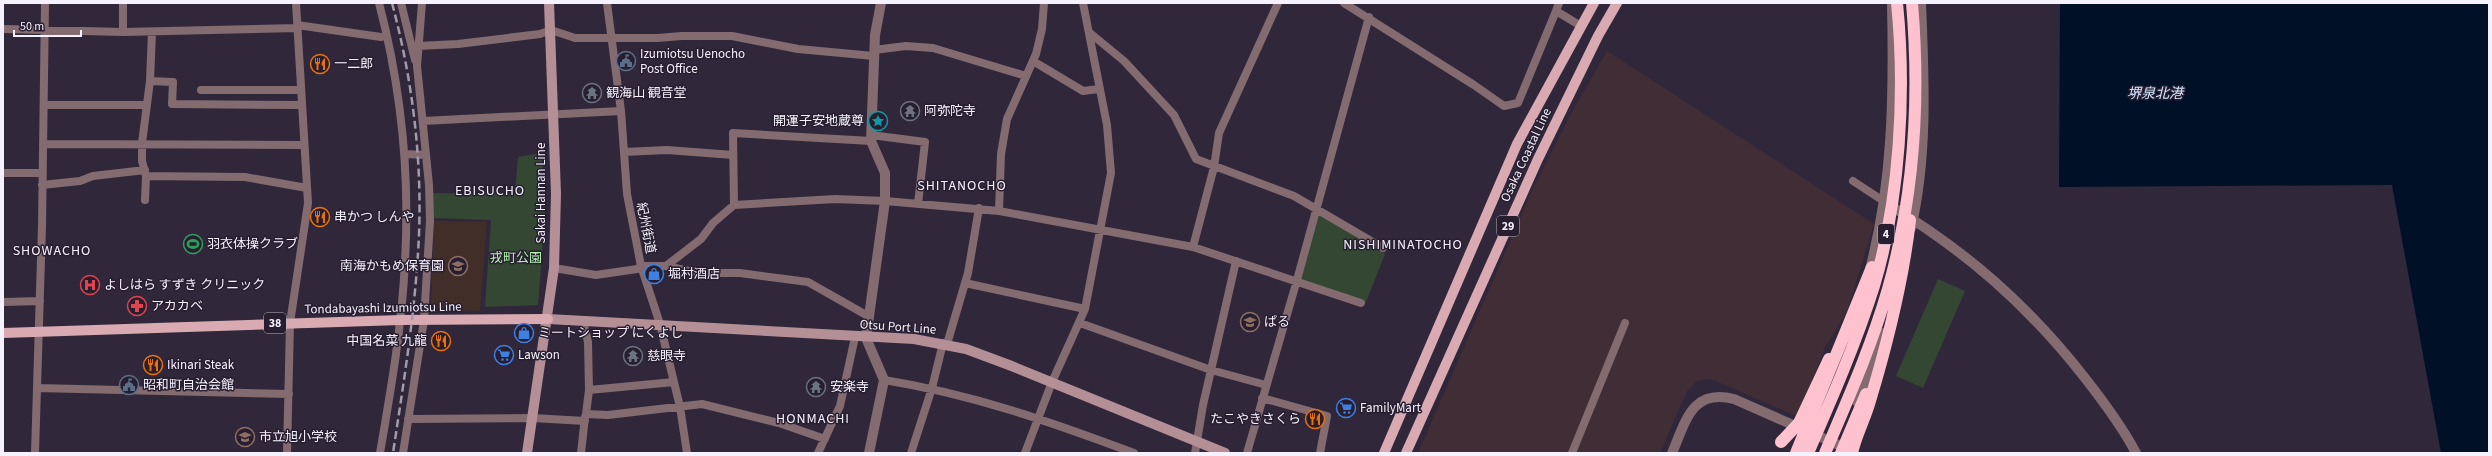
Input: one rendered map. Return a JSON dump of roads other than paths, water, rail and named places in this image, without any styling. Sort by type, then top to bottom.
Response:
[{"type":"highway","name":"4","points":[[1808,453],[1845,367],[1874,285],[1885,242],[1893,197],[1897,148],[1900,57],[1897,3]]},
{"type":"highway","name":"4","points":[[1825,453],[1868,349],[1888,288],[1899,238],[1912,151],[1915,103],[1912,3]]},
{"type":"highway","points":[[1796,453],[1881,241],[1897,148]]},
{"type":"highway","points":[[1852,453],[1866,418],[1890,331],[1906,255],[1910,215],[1912,151]]},
{"type":"highway","points":[[1781,442],[1799,424],[1814,388],[1850,318]]},
{"type":"highway","points":[[1838,450],[1890,331]]},
{"type":"main road","name":"Sakai Hannan Line","points":[[527,453],[548,319],[554,268],[556,194],[549,3]]},
{"type":"main road","name":"Osaka Coastal Line","points":[[1384,453],[1517,144],[1594,3]]},
{"type":"main road","name":"Osaka Coastal Line","points":[[1406,453],[1557,119],[1598,36],[1617,3]]},
{"type":"main road","name":"Tondabayashi Izumiotsu Line","points":[[3,333],[401,320],[548,319]]},
{"type":"main road","name":"Otsu Port Line","points":[[548,319],[660,324],[866,338],[914,339],[945,344],[966,349],[1052,382],[1225,453]]},
{"type":"street","points":[[35,453],[45,105],[45,3]]},
{"type":"street","points":[[123,3],[123,32]]},
{"type":"street","points":[[287,453],[290,323],[308,203],[296,3]]},
{"type":"street","points":[[379,3],[396,76],[405,154],[407,221],[401,320],[380,453]]},
{"type":"street","points":[[401,3],[417,66],[426,155],[430,221],[424,320],[403,453]]},
{"type":"street","points":[[417,66],[422,3]]},
{"type":"street","name":"紀州街道","points":[[608,3],[610,38],[621,111],[627,194],[641,266],[660,324],[680,407],[687,453]]},
{"type":"street","points":[[869,453],[884,380],[866,338],[884,201],[885,173],[871,138],[874,53],[881,3]]},
{"type":"street","points":[[999,211],[1001,154],[1007,119],[1033,61],[1042,29],[1044,3]]},
{"type":"street","points":[[1025,453],[1052,382],[1080,323],[1085,309],[1111,173],[1107,125],[1083,3]]},
{"type":"street","points":[[1193,247],[1214,167],[1219,133],[1278,3]]},
{"type":"street","points":[[1344,3],[1369,17],[1504,106],[1518,103],[1558,7],[1581,26]]},
{"type":"street","points":[[1802,453],[1858,313],[1873,259],[1884,202],[1893,111],[1892,3]]},
{"type":"street","points":[[1838,450],[1886,328],[1913,219],[1920,161],[1924,108],[1921,3]]},
{"type":"street","points":[[1246,453],[1317,210],[1369,17]]},
{"type":"street","points":[[3,29],[152,32],[297,26],[382,37]]},
{"type":"street","points":[[418,46],[458,44],[540,34],[551,30],[575,38],[732,36],[798,49],[874,53],[906,46],[933,48],[1026,76]]},
{"type":"street","points":[[145,200],[146,173],[142,161],[142,143],[150,81],[152,32]]},
{"type":"street","points":[[1090,34],[1124,61],[1174,115],[1196,159],[1214,167],[1269,184],[1294,196],[1383,248]]},
{"type":"street","points":[[1033,61],[1083,91],[1099,89]]},
{"type":"street","points":[[150,81],[173,82],[172,104],[301,105]]},
{"type":"street","points":[[201,90],[301,90]]},
{"type":"street","points":[[45,105],[147,105]]},
{"type":"street","points":[[423,121],[621,111]]},
{"type":"street","points":[[734,205],[733,133],[871,138],[925,142],[918,204]]},
{"type":"street","points":[[43,144],[304,144]]},
{"type":"street","points":[[624,152],[666,150],[733,155]]},
{"type":"street","points":[[405,154],[426,155]]},
{"type":"street","points":[[3,173],[42,173]]},
{"type":"street","points":[[42,185],[80,181],[92,176],[146,173],[245,177],[307,188]]},
{"type":"street","points":[[1853,181],[1953,245],[1983,270],[2038,323],[2100,397],[2136,453]]},
{"type":"street","points":[[666,266],[701,239],[713,223],[734,205],[835,199],[884,201],[979,208],[1101,228],[1193,247],[1297,280],[1361,303]]},
{"type":"street","points":[[911,453],[965,283],[979,208]]},
{"type":"street","points":[[1195,453],[1210,370],[1236,261]]},
{"type":"street","points":[[554,268],[596,275],[637,269],[641,266],[666,266],[698,273],[740,273],[808,282],[868,316]]},
{"type":"street","points":[[965,283],[1085,309]]},
{"type":"street","points":[[3,302],[40,301]]},
{"type":"street","points":[[581,453],[589,390],[588,342],[583,321]]},
{"type":"street","points":[[1080,323],[1210,370],[1266,385]]},
{"type":"street","points":[[1572,453],[1626,323]]},
{"type":"street","points":[[818,453],[840,406],[855,337]]},
{"type":"street","points":[[884,380],[932,388],[1038,417],[1134,453]]},
{"type":"street","points":[[589,390],[674,382]]},
{"type":"street","points":[[37,388],[289,394]]},
{"type":"street","points":[[1672,453],[1688,415],[1697,403],[1706,398],[1720,395],[1734,399],[1810,433],[1838,450],[1857,453]]},
{"type":"street","points":[[1262,398],[1327,416],[1320,453]]},
{"type":"street","points":[[408,418],[585,418],[702,404],[779,423],[825,439]]},
{"type":"water","name":"堺泉北港","points":[[2060,3],[2489,3],[2489,453],[2441,453],[2392,185],[2059,187]]},
{"type":"railway","points":[[392,3],[410,88],[417,146],[420,205],[415,289],[393,453]]},
{"type":"place","name":"Izumiotsu Uenocho Post Office","points":[[626,61]]},
{"type":"place","name":"一二郎","points":[[320,64]]},
{"type":"place","name":"観海山 観音堂","points":[[592,93]]},
{"type":"place","name":"阿弥陀寺","points":[[910,111]]},
{"type":"place","name":"開運子安地蔵尊","points":[[878,121]]},
{"type":"place","name":"串かつ しんや","points":[[320,217]]},
{"type":"place","name":"羽衣体操クラブ","points":[[193,244]]},
{"type":"place","name":"南海かもめ保育園","points":[[458,266]]},
{"type":"place","name":"堀村酒店","points":[[654,274]]},
{"type":"place","name":"よしはら すずき クリニック","points":[[90,285]]},
{"type":"place","name":"アカカベ","points":[[137,306]]},
{"type":"place","name":"ぱる","points":[[1250,322]]},
{"type":"place","name":"ミートショップ にくよし","points":[[524,333]]},
{"type":"place","name":"中国名菜 九龍","points":[[441,341]]},
{"type":"place","name":"Lawson","points":[[504,355]]},
{"type":"place","name":"慈眼寺","points":[[633,356]]},
{"type":"place","name":"Ikinari Steak","points":[[153,365]]},
{"type":"place","name":"昭和町自治会館","points":[[129,385]]},
{"type":"place","name":"安楽寺","points":[[816,387]]},
{"type":"place","name":"FamilyMart","points":[[1346,408]]},
{"type":"place","name":"たこやきさくら","points":[[1315,419]]},
{"type":"place","name":"市立旭小学校","points":[[245,437]]},
{"type":"district","name":"SHITANOCHO","points":[[962,186]]},
{"type":"district","name":"EBISUCHO","points":[[490,191]]},
{"type":"district","name":"NISHIMINATOCHO","points":[[1403,245]]},
{"type":"district","name":"SHOWACHO","points":[[52,251]]},
{"type":"district","name":"HONMACHI","points":[[813,419]]},
{"type":"park label","name":"戎町公園","points":[[516,258]]}]
